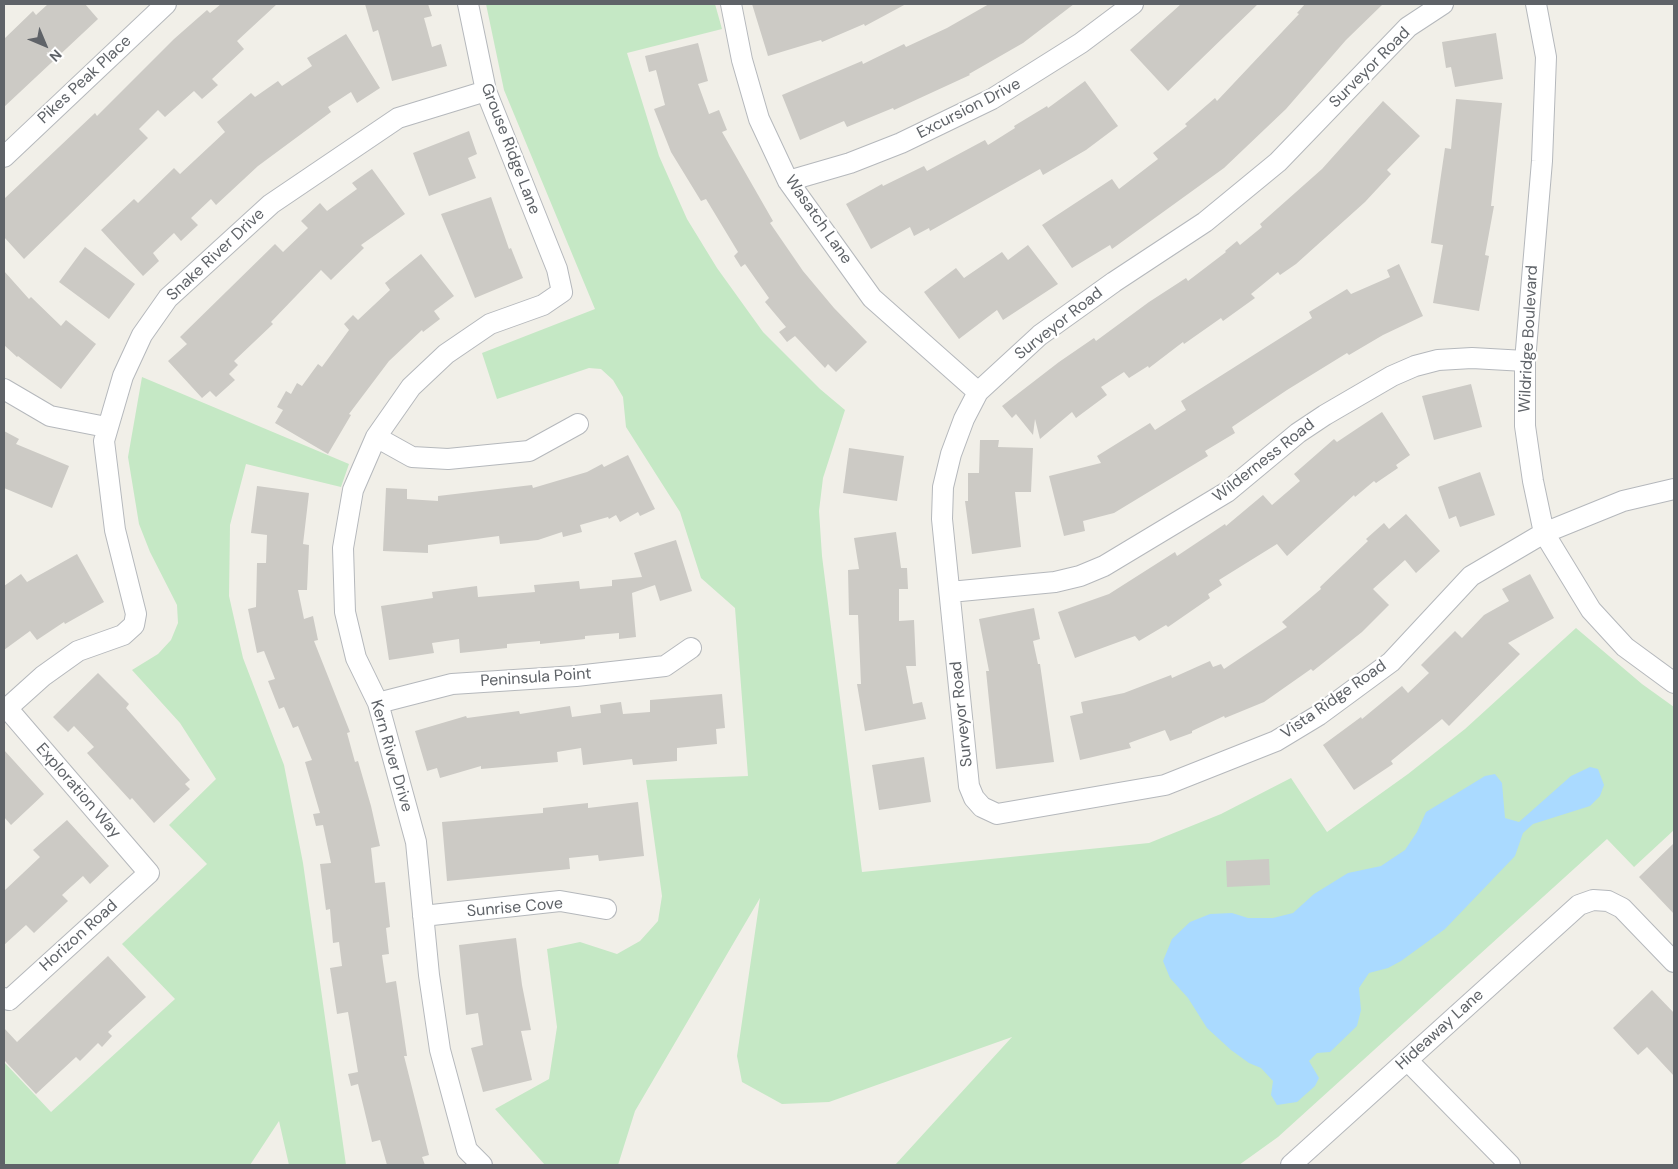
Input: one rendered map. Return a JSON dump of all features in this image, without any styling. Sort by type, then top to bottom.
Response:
[{"type":"street","name":"Pikes Peak Place","points":[[4,156],[166,4]]},
{"type":"street","name":"Grouse Ridge Lane","points":[[468,4],[486,91],[557,269],[562,292]]},
{"type":"street","name":"Wasatch Lane","points":[[731,4],[742,60],[759,119],[788,181],[872,298],[978,392]]},
{"type":"street","name":"Excursion Drive","points":[[788,181],[850,162],[892,146],[992,99],[1081,44],[1133,4]]},
{"type":"street","name":"Surveyor Road","points":[[982,807],[974,798],[969,786],[942,519],[943,487],[951,454],[978,392],[1040,335],[1114,282],[1204,222],[1278,162],[1408,27],[1443,4]]},
{"type":"street","name":"Wildridge Boulevard","points":[[1536,4],[1546,57],[1542,161],[1525,361],[1525,426],[1533,481],[1544,532],[1591,610],[1625,647],[1674,683]]},
{"type":"street","name":"Snake River Drive","points":[[5,710],[44,676],[78,651],[123,635],[134,625],[136,614],[115,530],[106,472],[104,441],[106,427],[123,376],[134,351],[142,335],[168,298],[271,204],[398,118],[486,91]]},
{"type":"street","name":"Kern River Drive","points":[[482,1165],[467,1150],[440,1050],[423,916],[416,842],[378,703],[356,658],[345,612],[343,548],[353,490],[376,437],[411,387],[446,354],[490,324],[543,305],[562,292]]},
{"type":"street","name":"Wilderness Road","points":[[950,592],[1056,582],[1104,566],[1227,492],[1298,433],[1324,415],[1392,376],[1415,366],[1438,360],[1472,358],[1525,361]]},
{"type":"street","points":[[4,389],[50,416],[106,427]]},
{"type":"street","points":[[376,437],[412,457],[448,459],[529,451],[578,424]]},
{"type":"street","name":"Vista Ridge Road","points":[[982,807],[997,814],[1165,785],[1276,741],[1319,715],[1391,662],[1472,576],[1544,532],[1623,501],[1674,489]]},
{"type":"street","name":"Peninsula Point","points":[[378,703],[452,684],[576,676],[665,666],[691,648]]},
{"type":"street","name":"Exploration Way","points":[[5,710],[149,873]]},
{"type":"street","name":"Horizon Road","points":[[6,999],[149,873]]},
{"type":"street","name":"Hideaway Lane","points":[[1291,1165],[1579,905],[1593,900],[1608,901],[1622,908],[1674,962]]},
{"type":"street","name":"Sunrise Cove","points":[[423,916],[560,901],[606,909]]},
{"type":"street","points":[[1407,1060],[1510,1165]]},
{"type":"green space","points":[[486,4],[715,4],[722,29],[627,53],[659,156],[687,219],[717,268],[763,332],[820,389],[845,410],[823,478],[819,511],[822,556],[862,872],[1149,843],[1221,814],[1291,778],[1327,832],[1408,774],[1465,729],[1576,628],[1642,684],[1674,707],[1674,830],[1634,867],[1607,839],[1278,1137],[1239,1165],[895,1165],[1012,1037],[829,1102],[782,1104],[742,1082],[737,1056],[760,898],[635,1111],[618,1165],[545,1165],[495,1109],[549,1079],[557,1027],[547,949],[580,942],[617,954],[640,941],[658,921],[662,896],[646,780],[748,776],[735,608],[701,578],[680,512],[626,427],[623,397],[613,380],[601,369],[589,368],[497,399],[482,353],[595,309],[504,90]]},
{"type":"green space","points":[[142,377],[349,464],[341,487],[246,464],[230,525],[229,596],[243,658],[284,765],[303,863],[346,1165],[289,1165],[279,1121],[250,1165],[4,1165],[4,1062],[51,1112],[175,999],[122,944],[207,864],[169,825],[216,779],[180,723],[132,670],[158,654],[171,640],[178,623],[177,605],[150,552],[139,524],[128,457]]},
{"type":"water","points":[[1590,767],[1598,769],[1604,785],[1600,796],[1590,806],[1533,824],[1523,833],[1515,856],[1445,929],[1401,961],[1388,968],[1369,973],[1359,988],[1361,1010],[1357,1026],[1330,1052],[1317,1053],[1309,1061],[1319,1078],[1315,1086],[1297,1102],[1277,1105],[1271,1095],[1273,1081],[1261,1068],[1249,1063],[1231,1050],[1207,1028],[1188,998],[1170,978],[1163,961],[1172,939],[1190,922],[1210,914],[1232,913],[1248,918],[1273,918],[1293,913],[1314,894],[1348,873],[1381,866],[1405,850],[1417,832],[1426,812],[1485,776],[1495,774],[1502,783],[1505,818],[1519,822],[1571,776]]},
{"type":"building","points":[[48,4],[85,4],[98,19],[4,107],[4,39],[33,11],[36,15]]},
{"type":"building","points":[[221,4],[277,4],[237,41],[244,49],[212,79],[218,85],[202,99],[194,91],[165,117],[158,110],[139,129],[148,138],[24,259],[4,237],[4,199],[95,113],[97,116],[174,39],[207,10],[210,13]]},
{"type":"building","points":[[365,4],[428,4],[432,16],[424,18],[432,47],[441,44],[447,66],[392,81],[378,30],[373,32]]},
{"type":"building","points":[[752,4],[906,4],[865,26],[864,24],[822,42],[821,40],[768,56]]},
{"type":"building","points":[[989,4],[1074,4],[1023,43],[970,75],[894,110],[893,108],[847,127],[844,121],[800,140],[782,95],[862,61],[863,64],[904,44],[906,47],[947,28]]},
{"type":"building","points":[[1181,4],[1258,4],[1168,91],[1130,50]]},
{"type":"building","points":[[1305,4],[1383,4],[1346,40],[1286,109],[1224,168],[1112,249],[1110,245],[1072,268],[1042,225],[1112,179],[1119,189],[1158,159],[1153,153],[1187,126],[1185,124],[1215,98],[1217,101],[1299,14],[1297,13]]},
{"type":"building","points":[[1496,33],[1503,79],[1455,87],[1451,67],[1446,68],[1442,42]]},
{"type":"building","points":[[346,34],[380,88],[357,103],[351,92],[328,107],[331,112],[258,166],[216,205],[211,199],[191,218],[198,225],[181,241],[174,233],[153,253],[159,261],[143,276],[101,230],[134,199],[138,203],[174,168],[180,174],[225,132],[217,122],[251,93],[255,97],[278,81],[282,86],[312,66],[307,58]]},
{"type":"building","points":[[698,43],[708,81],[698,84],[709,114],[719,110],[727,130],[722,132],[773,221],[770,223],[803,271],[834,308],[867,342],[836,372],[828,364],[825,368],[795,336],[787,342],[779,332],[786,327],[765,302],[769,298],[745,264],[741,267],[734,256],[738,252],[706,199],[701,201],[671,152],[654,109],[665,105],[656,70],[649,72],[645,56]]},
{"type":"building","points":[[1085,81],[1118,126],[1086,150],[1043,175],[1040,169],[930,231],[929,228],[914,236],[910,227],[871,249],[846,204],[882,184],[883,186],[924,166],[927,171],[985,140],[988,145],[1015,128],[1014,126],[1047,106],[1048,108]]},
{"type":"building","points":[[1456,99],[1502,103],[1491,206],[1494,206],[1485,255],[1489,256],[1479,311],[1433,303],[1443,245],[1431,243],[1445,148],[1451,149]]},
{"type":"building","points":[[1383,101],[1420,136],[1387,170],[1391,174],[1365,202],[1296,264],[1280,275],[1278,272],[1251,294],[1255,298],[1223,321],[1221,318],[1184,344],[1183,342],[1149,368],[1148,366],[1129,378],[1124,372],[1101,387],[1107,395],[1076,418],[1072,412],[1040,439],[1035,419],[1033,435],[1016,414],[1012,418],[1002,406],[1059,362],[1094,338],[1096,341],[1149,302],[1186,278],[1188,281],[1226,252],[1237,241],[1240,245],[1262,227],[1260,224],[1322,169]]},
{"type":"building","points":[[469,131],[477,154],[468,158],[476,178],[429,196],[413,153]]},
{"type":"building","points":[[372,169],[405,214],[361,245],[364,248],[331,280],[321,270],[271,322],[273,324],[234,361],[238,365],[229,374],[235,380],[216,397],[210,391],[202,398],[168,361],[187,344],[180,337],[275,244],[283,252],[308,228],[301,221],[320,203],[327,211],[357,189],[352,183]]},
{"type":"building","points":[[491,197],[509,249],[511,248],[523,278],[475,298],[441,214]]},
{"type":"building","points":[[1028,245],[1058,284],[1003,320],[997,310],[959,339],[924,292],[956,268],[964,278],[1002,252],[1008,260]]},
{"type":"building","points":[[85,247],[135,284],[109,319],[59,282]]},
{"type":"building","points":[[421,254],[454,296],[434,311],[440,319],[423,332],[422,330],[389,361],[349,414],[351,415],[328,454],[275,423],[283,410],[277,407],[286,391],[291,394],[297,383],[302,386],[318,364],[322,367],[349,330],[344,324],[353,315],[358,320],[390,290],[385,283]]},
{"type":"building","points":[[1399,264],[1423,316],[1383,335],[1349,355],[1347,353],[1232,427],[1235,433],[1205,451],[1208,456],[1114,513],[1083,521],[1085,531],[1064,536],[1049,476],[1101,463],[1097,456],[1150,423],[1155,430],[1186,410],[1181,401],[1312,318],[1309,312],[1347,289],[1351,294],[1390,277],[1387,270]]},
{"type":"building","points":[[4,271],[29,299],[31,297],[61,326],[66,320],[96,344],[61,389],[17,357],[4,345]]},
{"type":"building","points":[[1471,384],[1482,427],[1434,440],[1422,396]]},
{"type":"building","points":[[1382,412],[1410,455],[1396,465],[1398,468],[1376,483],[1374,481],[1355,497],[1354,495],[1287,556],[1277,544],[1219,580],[1222,585],[1208,594],[1210,598],[1168,627],[1166,625],[1139,641],[1135,636],[1075,658],[1058,612],[1109,594],[1175,552],[1177,556],[1225,524],[1226,526],[1263,495],[1272,505],[1300,481],[1294,474],[1334,439],[1337,442]]},
{"type":"building","points":[[4,431],[19,439],[16,444],[69,466],[52,508],[4,488]]},
{"type":"building","points":[[980,440],[999,440],[998,447],[1033,448],[1031,492],[1015,492],[1021,547],[972,554],[965,501],[968,501],[968,473],[979,473]]},
{"type":"building","points":[[849,448],[904,456],[897,501],[843,493]]},
{"type":"building","points":[[628,455],[655,509],[640,516],[638,512],[620,522],[616,515],[609,519],[608,517],[580,525],[582,532],[563,537],[562,532],[538,540],[500,544],[499,536],[428,545],[428,553],[383,551],[386,488],[407,489],[407,499],[438,501],[438,496],[532,485],[533,488],[587,472],[602,464],[604,467]]},
{"type":"building","points":[[1480,472],[1495,515],[1460,527],[1456,516],[1449,519],[1438,487]]},
{"type":"building","points":[[257,486],[309,493],[303,544],[309,545],[307,590],[298,590],[304,619],[313,616],[318,640],[314,641],[350,732],[347,733],[355,762],[358,761],[380,846],[371,848],[375,883],[385,882],[390,927],[386,928],[389,954],[382,955],[386,983],[396,981],[407,1056],[404,1056],[429,1155],[422,1157],[425,1165],[387,1165],[380,1140],[372,1142],[358,1084],[351,1086],[348,1074],[358,1072],[348,1012],[337,1014],[330,968],[342,966],[339,942],[333,943],[330,909],[326,910],[320,864],[331,863],[323,825],[316,826],[313,814],[320,813],[305,762],[312,760],[298,726],[293,728],[284,707],[279,709],[268,681],[275,679],[264,651],[257,653],[248,609],[256,607],[257,563],[266,563],[267,535],[251,533]]},
{"type":"building","points":[[1406,514],[1440,551],[1416,573],[1405,560],[1373,589],[1389,605],[1362,632],[1313,671],[1311,669],[1264,702],[1225,718],[1224,716],[1192,731],[1192,733],[1170,741],[1165,730],[1129,743],[1131,748],[1080,760],[1070,716],[1083,713],[1081,702],[1124,693],[1171,675],[1172,678],[1210,661],[1213,667],[1221,664],[1224,669],[1287,627],[1282,622],[1321,589],[1320,587],[1368,541],[1366,539],[1384,523],[1389,529]]},
{"type":"building","points":[[896,532],[901,568],[907,568],[908,589],[899,589],[899,621],[914,620],[916,666],[906,666],[913,704],[922,702],[926,719],[865,731],[857,684],[861,684],[858,615],[849,615],[848,570],[859,569],[854,538]]},
{"type":"building","points":[[676,540],[692,591],[660,601],[655,585],[632,593],[636,637],[619,639],[619,633],[585,636],[585,639],[540,644],[540,641],[507,644],[507,648],[460,653],[459,639],[432,643],[434,653],[389,660],[381,606],[433,598],[432,592],[477,586],[478,597],[535,592],[534,585],[579,581],[580,589],[612,586],[612,580],[642,577],[634,553]]},
{"type":"building","points":[[77,554],[104,602],[65,624],[64,622],[37,640],[30,631],[4,650],[4,586],[21,574],[27,582]]},
{"type":"building","points":[[1530,574],[1554,618],[1508,643],[1520,654],[1449,726],[1442,719],[1391,761],[1393,764],[1354,790],[1323,745],[1361,717],[1362,719],[1402,686],[1408,693],[1429,673],[1421,665],[1455,631],[1462,638],[1484,615],[1509,601],[1502,589]]},
{"type":"building","points":[[1034,608],[1040,639],[1033,641],[1038,664],[1040,664],[1054,762],[996,769],[986,671],[989,671],[979,619]]},
{"type":"building","points":[[98,673],[129,704],[126,708],[190,780],[185,784],[190,789],[154,823],[87,753],[94,747],[74,726],[68,732],[53,717]]},
{"type":"building","points":[[722,694],[725,728],[716,729],[717,744],[677,748],[677,761],[633,765],[632,759],[583,765],[581,748],[557,752],[558,762],[481,769],[481,766],[440,778],[437,768],[427,771],[415,731],[466,716],[467,718],[519,711],[520,714],[570,706],[572,717],[601,713],[600,705],[621,702],[623,714],[650,712],[650,700]]},
{"type":"building","points":[[4,750],[44,794],[11,825],[4,817]]},
{"type":"building","points":[[924,757],[931,802],[879,810],[872,765]]},
{"type":"building","points":[[638,802],[644,856],[599,861],[598,855],[569,858],[570,869],[447,881],[442,822],[543,813],[543,808],[588,803],[588,808]]},
{"type":"building","points":[[67,820],[109,866],[90,884],[83,876],[62,895],[68,901],[34,933],[26,925],[4,945],[4,891],[40,857],[33,850]]},
{"type":"building","points":[[1674,843],[1674,914],[1639,877]]},
{"type":"building","points":[[1269,859],[1270,885],[1227,887],[1226,861]]},
{"type":"building","points":[[516,938],[522,985],[531,1030],[521,1031],[532,1080],[483,1092],[471,1048],[483,1045],[478,1013],[466,1015],[459,945]]},
{"type":"building","points":[[108,956],[146,997],[108,1032],[112,1036],[102,1047],[98,1043],[80,1061],[76,1057],[36,1094],[4,1060],[4,1028],[17,1042]]},
{"type":"building","points":[[1652,990],[1674,1013],[1674,1076],[1647,1047],[1638,1055],[1613,1028]]}]
